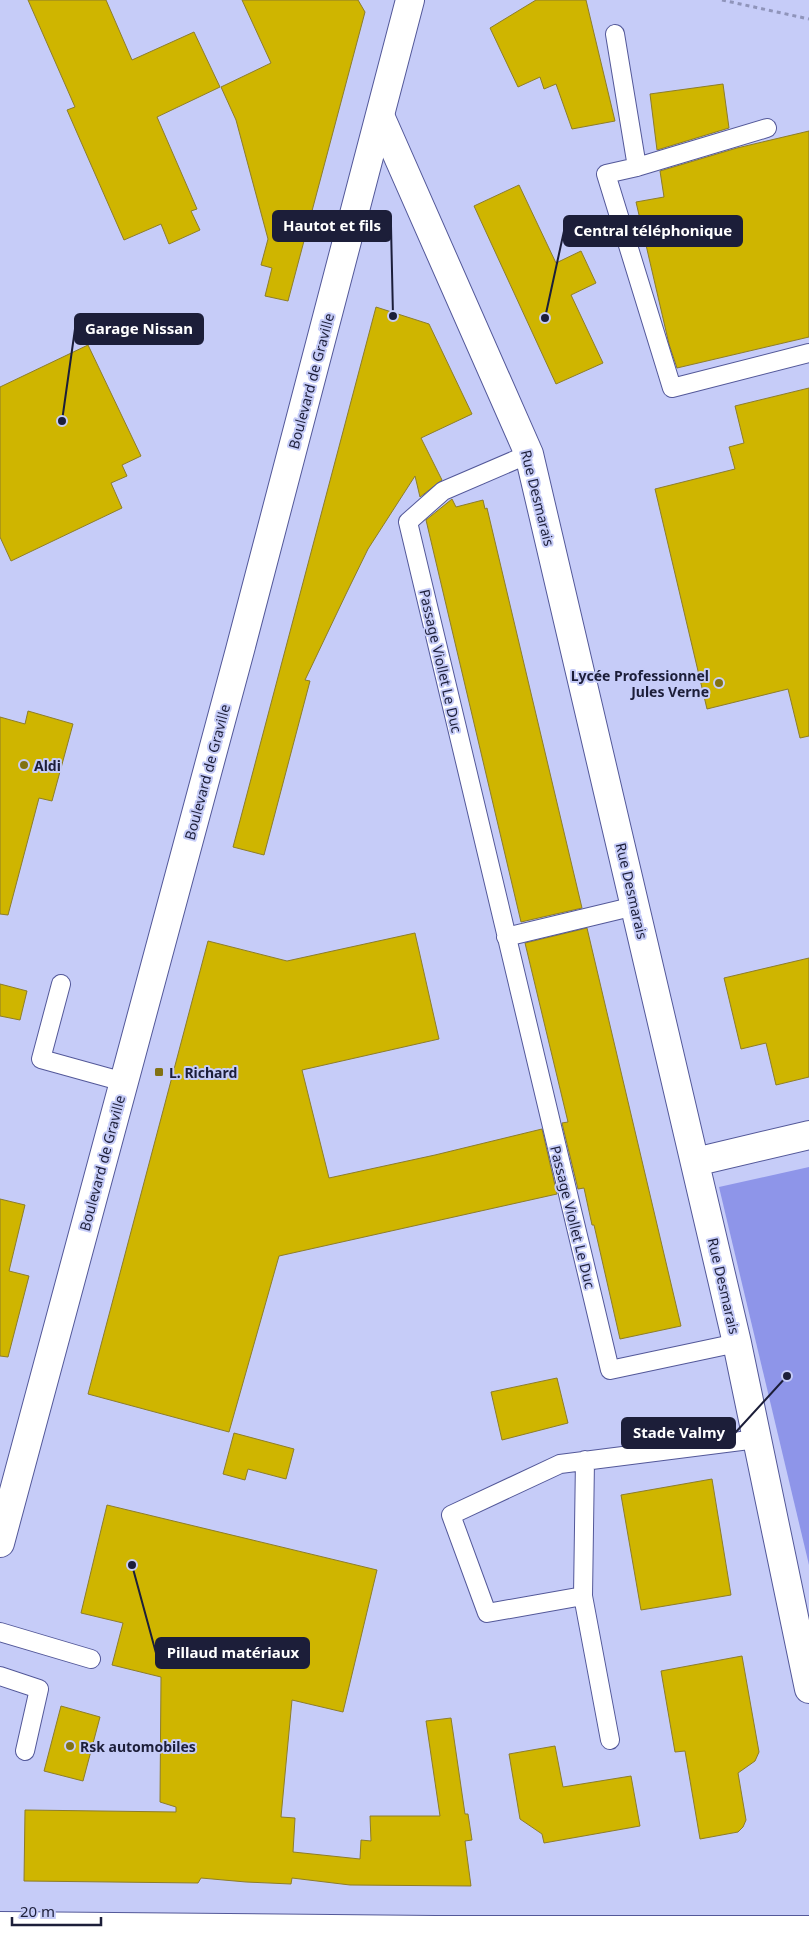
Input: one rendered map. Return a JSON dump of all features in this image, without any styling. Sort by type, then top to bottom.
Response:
[{"type":"street","name":"Boulevard de Graville","points":[[0,1543],[6,1490],[124,1082],[381,118],[410,0]]},
{"type":"street","name":"Rue Desmarais","points":[[381,118],[529,454],[737,1343],[809,1689]]},
{"type":"street","points":[[695,1162],[809,1135]]},
{"type":"street","points":[[0,1926],[274,1933],[658,1933],[801,1930]]},
{"type":"lane","points":[[615,34],[637,167]]},
{"type":"lane","points":[[767,128],[637,167],[606,174],[672,388],[809,353]]},
{"type":"lane","name":"Passage Viollet Le Duc","points":[[529,454],[443,491],[408,522],[610,1370],[737,1343]]},
{"type":"lane","points":[[506,937],[635,906]]},
{"type":"lane","points":[[61,984],[41,1059],[124,1082]]},
{"type":"lane","points":[[583,1596],[487,1613],[450,1515],[560,1464],[757,1439]]},
{"type":"lane","points":[[585,1460],[583,1596],[610,1740]]},
{"type":"lane","points":[[0,1632],[91,1658]]},
{"type":"lane","points":[[0,1676],[39,1688],[25,1750]]},
{"type":"path","points":[[722,0],[809,19]]},
{"type":"shaded area","points":[[809,1167],[809,1565],[719,1187]]},
{"type":"building","points":[[28,0],[106,0],[132,60],[194,32],[220,87],[157,117],[197,209],[191,211],[200,230],[169,244],[161,224],[124,240],[67,110],[75,107]]},
{"type":"building","points":[[242,0],[358,0],[365,12],[288,301],[265,296],[272,268],[261,265],[268,239],[236,120],[221,87],[271,63]]},
{"type":"building","points":[[536,0],[586,0],[615,121],[572,129],[556,84],[544,89],[540,77],[518,87],[490,28]]},
{"type":"building","points":[[723,84],[729,128],[657,150],[650,94]]},
{"type":"building","points":[[809,131],[809,337],[677,368],[669,344],[636,202],[664,197],[660,171],[737,148]]},
{"type":"building","points":[[519,185],[556,263],[581,251],[596,283],[571,295],[603,363],[556,384],[474,206]]},
{"type":"building","points":[[376,307],[429,324],[472,414],[421,438],[442,480],[420,497],[415,476],[368,549],[305,680],[310,681],[264,855],[233,847]]},
{"type":"building","points":[[88,345],[141,456],[122,465],[127,476],[111,483],[122,508],[11,561],[0,537],[0,387]]},
{"type":"building","points":[[809,388],[809,736],[800,738],[788,689],[707,709],[655,489],[735,469],[729,447],[744,443],[735,406]]},
{"type":"building","points":[[452,499],[456,507],[483,500],[485,509],[487,508],[582,908],[521,922],[426,520]]},
{"type":"building","name":"Aldi","points":[[28,711],[73,724],[52,801],[39,798],[8,915],[0,914],[0,717],[25,724]]},
{"type":"building","points":[[587,928],[681,1326],[620,1339],[594,1225],[592,1225],[584,1188],[578,1189],[562,1123],[568,1122],[525,943]]},
{"type":"building","points":[[415,933],[439,1039],[302,1070],[329,1178],[542,1129],[557,1194],[279,1256],[229,1432],[88,1394],[208,941],[287,961]]},
{"type":"building","points":[[809,958],[809,1077],[776,1085],[766,1043],[741,1049],[724,978]]},
{"type":"building","points":[[0,984],[27,991],[20,1020],[0,1016]]},
{"type":"building","points":[[0,1199],[25,1205],[9,1271],[29,1276],[8,1357],[0,1356]]},
{"type":"building","points":[[557,1378],[568,1423],[502,1440],[491,1392]]},
{"type":"building","points":[[234,1433],[294,1449],[286,1479],[248,1469],[245,1480],[223,1474]]},
{"type":"building","points":[[712,1479],[731,1595],[641,1610],[621,1495]]},
{"type":"building","points":[[107,1505],[377,1570],[343,1712],[292,1700],[281,1817],[295,1818],[293,1852],[360,1859],[361,1840],[371,1841],[370,1816],[440,1816],[426,1721],[451,1718],[465,1814],[468,1814],[472,1840],[465,1841],[471,1886],[350,1885],[292,1878],[291,1884],[201,1878],[198,1883],[24,1881],[25,1810],[176,1812],[176,1807],[160,1802],[161,1677],[112,1665],[123,1623],[81,1613]]},
{"type":"building","points":[[742,1656],[759,1752],[755,1761],[738,1773],[746,1820],[738,1832],[700,1839],[685,1751],[675,1752],[661,1671]]},
{"type":"building","points":[[61,1706],[100,1717],[83,1781],[44,1771]]},
{"type":"building","points":[[555,1746],[563,1787],[631,1776],[640,1826],[544,1843],[542,1834],[520,1819],[509,1754]]},
{"type":"place","name":"Hautot et fils","points":[[393,316]]},
{"type":"place","name":"Central téléphonique","points":[[545,318]]},
{"type":"place","name":"Garage Nissan","points":[[62,421]]},
{"type":"place","name":"Lycée Professionnel Jules Verne","points":[[719,683]]},
{"type":"place","name":"Aldi","points":[[24,765]]},
{"type":"place","name":"L. Richard","points":[[159,1072]]},
{"type":"place","name":"Stade Valmy","points":[[787,1376]]},
{"type":"place","name":"Pillaud matériaux","points":[[132,1565]]},
{"type":"place","name":"Rsk automobiles","points":[[70,1746]]}]
